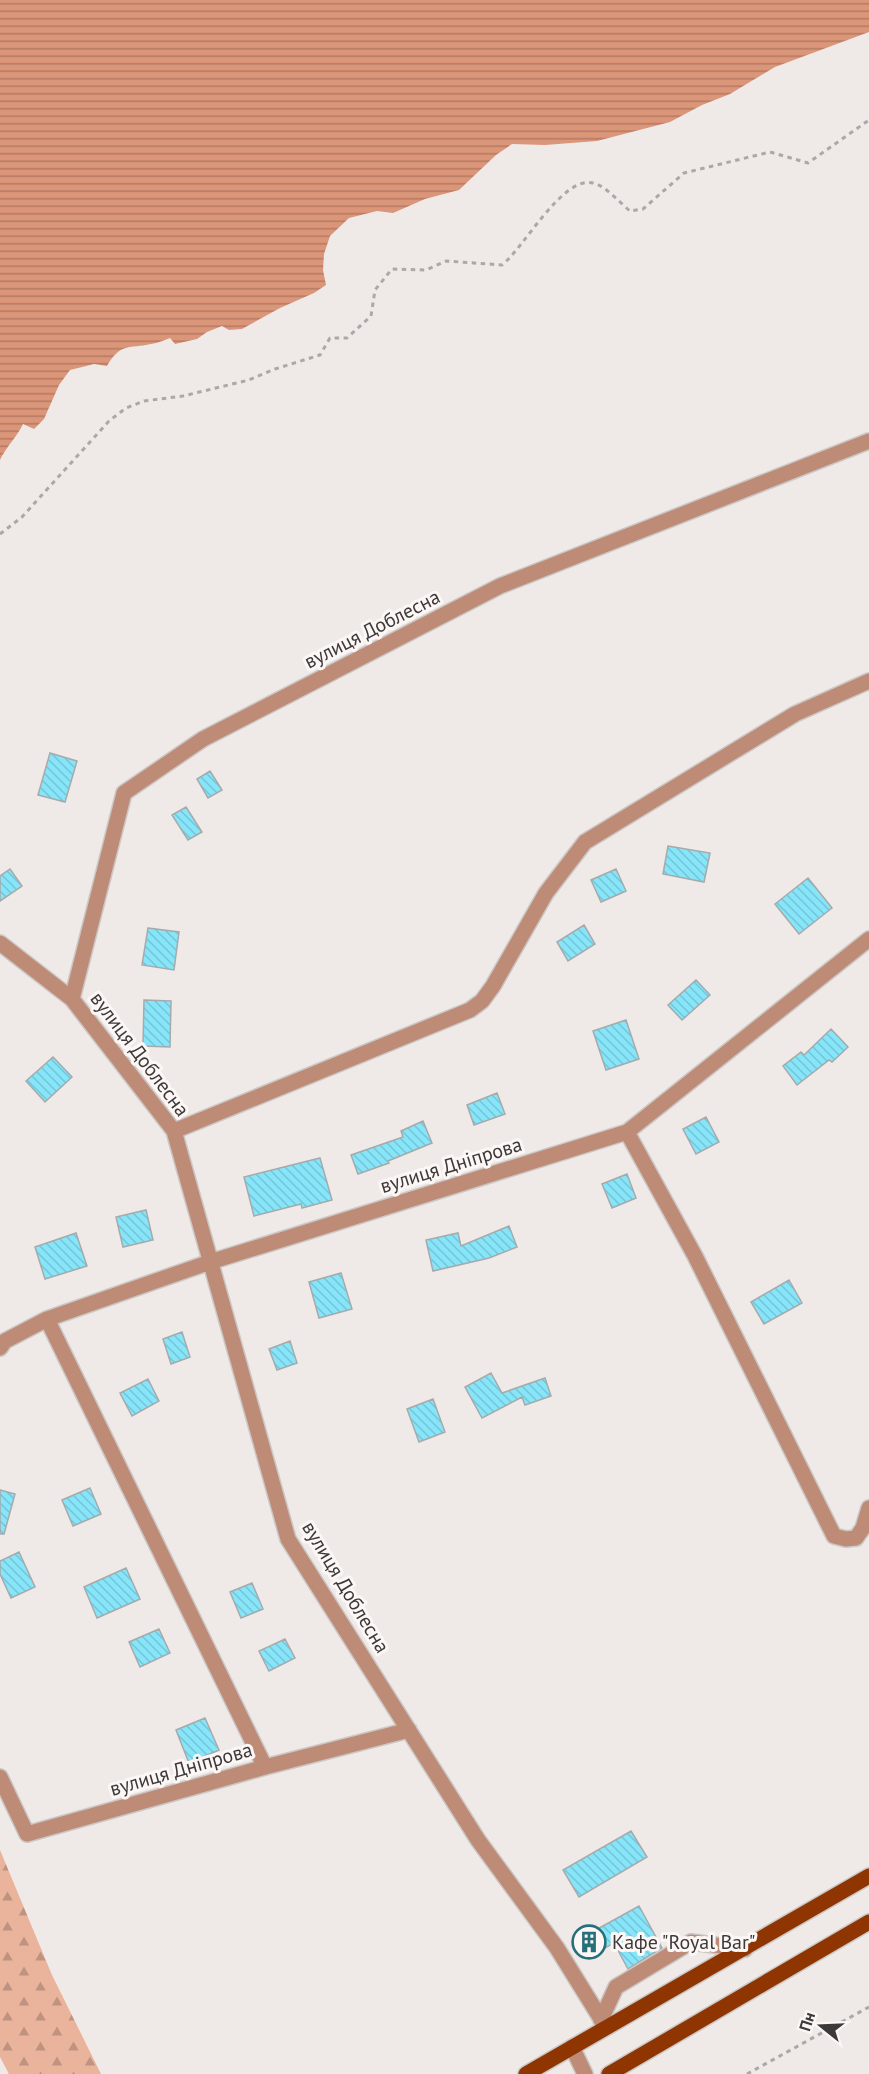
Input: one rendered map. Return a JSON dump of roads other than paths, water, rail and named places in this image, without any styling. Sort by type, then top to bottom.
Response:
[{"type":"main road","points":[[526,2074],[572,2047],[604,2024],[745,1949],[869,1876]]},
{"type":"main road","points":[[609,2074],[869,1922]]},
{"type":"street","name":"вулиця Доблесна","points":[[604,2024],[557,1948],[478,1840],[288,1539],[174,1131],[72,999],[124,794],[203,739],[500,586],[869,441]]},
{"type":"street","points":[[174,1131],[470,1010],[482,1001],[493,986],[546,893],[585,842],[795,714],[869,681]]},
{"type":"street","name":"вулиця Дніпрова","points":[[0,1348],[5,1341],[47,1319],[210,1262],[627,1132],[869,939]]},
{"type":"street","points":[[0,943],[72,999]]},
{"type":"street","points":[[627,1132],[695,1256],[834,1536],[846,1539],[856,1538],[863,1528],[869,1508]]},
{"type":"street","points":[[47,1319],[265,1767]]},
{"type":"street","name":"вулиця Дніпрова","points":[[0,1777],[27,1834],[265,1767],[409,1730]]},
{"type":"street","points":[[604,2024],[616,1987],[691,1942],[745,1949]]},
{"type":"street","points":[[572,2047],[585,2074]]},
{"type":"place","name":"Кафе \"Royal Bar\"","points":[[589,1942]]}]
